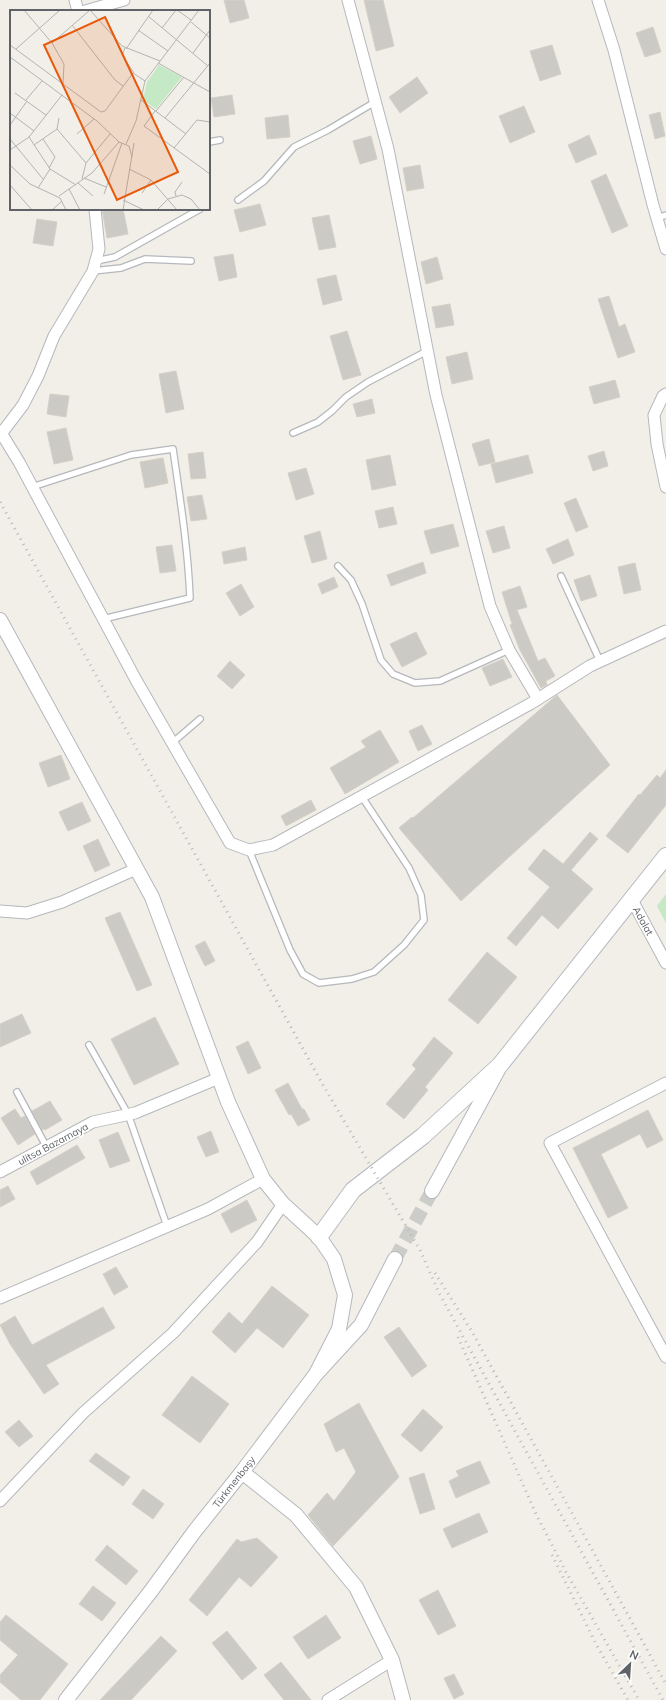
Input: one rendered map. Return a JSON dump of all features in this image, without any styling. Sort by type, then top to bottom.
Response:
[{"type":"main road","points":[[320,1237],[353,1190],[423,1136],[500,1065],[666,856]]},
{"type":"street","points":[[75,0],[78,10]]},
{"type":"street","points":[[89,10],[124,0]]},
{"type":"street","points":[[348,0],[388,150],[436,395],[490,606],[510,650],[538,699]]},
{"type":"street","points":[[598,0],[614,50],[661,217],[666,248]]},
{"type":"street","points":[[95,210],[99,249],[94,266],[54,336],[38,376],[23,405],[1,432],[136,680],[230,843],[249,850],[273,845],[538,699],[590,666],[666,631]]},
{"type":"street","points":[[666,394],[663,396],[654,415],[657,444],[666,487]]},
{"type":"street","points":[[0,620],[152,897],[228,1102],[263,1179],[283,1204],[320,1237],[334,1259],[345,1295],[339,1329],[316,1374]]},
{"type":"street","points":[[0,911],[27,913],[62,902],[136,869]]},
{"type":"street","name":"Adalat","points":[[632,900],[666,963]]},
{"type":"street","points":[[432,1191],[500,1065]]},
{"type":"street","name":"ulitsa Bazarnaya","points":[[0,1172],[93,1122],[128,1114],[219,1078]]},
{"type":"street","points":[[666,1083],[550,1143],[666,1357]]},
{"type":"street","points":[[0,1298],[208,1209],[263,1179]]},
{"type":"street","points":[[0,1501],[83,1413],[173,1333],[257,1242],[283,1204]]},
{"type":"street","name":"Türkmenbaşy","points":[[66,1700],[316,1374],[361,1324],[396,1259]]},
{"type":"street","points":[[242,1472],[296,1514],[356,1587],[392,1660],[403,1700]]},
{"type":"street","points":[[328,1700],[392,1660]]},
{"type":"lane","points":[[238,200],[264,181],[294,147],[328,130],[376,102]]},
{"type":"lane","points":[[210,142],[220,140]]},
{"type":"lane","points":[[94,266],[115,257],[198,210]]},
{"type":"lane","points":[[94,266],[121,268],[145,259],[191,261]]},
{"type":"lane","points":[[293,433],[318,422],[346,397],[368,382],[427,351]]},
{"type":"lane","points":[[32,487],[132,455],[173,449],[183,515],[190,598],[103,618]]},
{"type":"lane","points":[[338,566],[351,580],[362,604],[381,660],[393,674],[415,683],[440,681],[510,650]]},
{"type":"lane","points":[[561,576],[600,661]]},
{"type":"lane","points":[[172,743],[200,719]]},
{"type":"lane","points":[[249,850],[271,907],[290,950],[303,974],[320,983],[352,979],[374,972],[404,945],[424,920],[421,895],[409,868],[391,843],[362,797]]},
{"type":"lane","points":[[89,1045],[128,1114],[168,1226]]},
{"type":"lane","points":[[17,1092],[46,1146]]},
{"type":"green space","points":[[666,894],[666,923],[657,906]]},
{"type":"building","points":[[224,0],[244,0],[249,18],[230,23]]},
{"type":"building","points":[[364,0],[383,0],[394,46],[376,51]]},
{"type":"building","points":[[653,27],[661,52],[645,57],[636,33]]},
{"type":"building","points":[[552,45],[561,74],[540,81],[530,51]]},
{"type":"building","points":[[417,77],[428,93],[400,113],[389,97]]},
{"type":"building","points":[[232,95],[235,114],[214,117],[211,98]]},
{"type":"building","points":[[524,106],[535,132],[510,143],[499,116]]},
{"type":"building","points":[[660,112],[665,136],[655,139],[649,115]]},
{"type":"building","points":[[288,115],[290,137],[267,139],[265,118]]},
{"type":"building","points":[[589,135],[597,154],[576,163],[568,145]]},
{"type":"building","points":[[371,136],[377,159],[360,164],[353,141]]},
{"type":"building","points":[[420,165],[424,188],[407,191],[403,168]]},
{"type":"building","points":[[606,174],[628,226],[612,233],[591,181]]},
{"type":"building","points":[[260,204],[266,225],[240,232],[234,210]]},
{"type":"building","points":[[102,210],[123,210],[128,234],[107,238]]},
{"type":"building","points":[[329,215],[336,247],[319,250],[312,218]]},
{"type":"building","points":[[37,219],[57,222],[53,246],[33,243]]},
{"type":"building","points":[[233,254],[237,277],[219,281],[214,257]]},
{"type":"building","points":[[437,257],[443,279],[426,284],[421,262]]},
{"type":"building","points":[[336,275],[342,300],[323,305],[317,279]]},
{"type":"building","points":[[609,296],[619,327],[625,324],[635,352],[618,358],[598,299]]},
{"type":"building","points":[[450,304],[454,325],[436,328],[432,307]]},
{"type":"building","points":[[347,331],[361,375],[343,380],[330,336]]},
{"type":"building","points":[[467,352],[473,379],[452,384],[446,357]]},
{"type":"building","points":[[176,371],[184,409],[166,413],[159,374]]},
{"type":"building","points":[[615,380],[620,397],[594,404],[589,387]]},
{"type":"building","points":[[50,394],[69,396],[66,417],[47,414]]},
{"type":"building","points":[[372,399],[375,413],[357,417],[353,404]]},
{"type":"building","points":[[66,428],[73,460],[54,464],[47,432]]},
{"type":"building","points":[[489,439],[495,462],[479,466],[472,444]]},
{"type":"building","points":[[604,451],[608,466],[593,471],[588,456]]},
{"type":"building","points":[[203,452],[206,478],[191,479],[188,454]]},
{"type":"building","points":[[390,455],[396,485],[372,490],[366,460]]},
{"type":"building","points":[[528,455],[533,473],[496,483],[491,464]]},
{"type":"building","points":[[163,458],[168,483],[145,488],[140,462]]},
{"type":"building","points":[[306,468],[314,494],[296,500],[288,473]]},
{"type":"building","points":[[202,495],[207,519],[191,521],[187,497]]},
{"type":"building","points":[[576,498],[588,527],[576,532],[564,503]]},
{"type":"building","points":[[393,507],[397,524],[379,528],[375,511]]},
{"type":"building","points":[[453,524],[459,546],[431,554],[424,531]]},
{"type":"building","points":[[504,526],[510,548],[493,553],[486,531]]},
{"type":"building","points":[[320,531],[327,559],[312,563],[304,536]]},
{"type":"building","points":[[568,539],[574,555],[553,564],[546,549]]},
{"type":"building","points":[[172,545],[176,571],[160,573],[156,547]]},
{"type":"building","points":[[245,547],[247,560],[224,564],[222,552]]},
{"type":"building","points":[[423,562],[426,573],[391,586],[387,575]]},
{"type":"building","points":[[635,563],[641,590],[624,594],[618,567]]},
{"type":"building","points":[[590,575],[597,596],[581,601],[574,580]]},
{"type":"building","points":[[334,577],[338,587],[322,594],[318,584]]},
{"type":"building","points":[[241,584],[254,607],[240,616],[226,593]]},
{"type":"building","points":[[520,586],[527,607],[517,610],[538,661],[545,658],[555,676],[546,681],[547,685],[541,688],[520,650],[510,625],[512,624],[502,592]]},
{"type":"building","points":[[416,632],[427,654],[402,667],[390,644]]},
{"type":"building","points":[[503,659],[512,677],[490,686],[482,668]]},
{"type":"building","points":[[230,661],[245,675],[232,689],[217,676]]},
{"type":"building","points":[[557,695],[610,765],[461,901],[399,828],[412,817],[413,818]]},
{"type":"building","points":[[422,725],[432,744],[418,751],[409,731]]},
{"type":"building","points":[[380,730],[399,762],[345,794],[330,768],[366,747],[361,741]]},
{"type":"building","points":[[61,755],[70,779],[48,787],[39,763]]},
{"type":"building","points":[[666,770],[666,805],[628,853],[606,836],[639,794],[640,795],[657,775],[660,778]]},
{"type":"building","points":[[311,800],[316,810],[286,826],[281,816]]},
{"type":"building","points":[[82,802],[91,821],[68,831],[59,812]]},
{"type":"building","points":[[590,832],[598,839],[571,870],[593,889],[558,929],[542,915],[516,946],[507,938],[550,887],[528,869],[544,849],[563,864]]},
{"type":"building","points":[[98,839],[110,865],[95,872],[83,846]]},
{"type":"building","points":[[120,912],[152,985],[137,991],[105,918]]},
{"type":"building","points":[[205,941],[215,961],[205,966],[195,946]]},
{"type":"building","points":[[487,952],[517,977],[478,1024],[448,1000]]},
{"type":"building","points":[[22,1014],[31,1033],[0,1047],[0,1024]]},
{"type":"building","points":[[155,1017],[179,1064],[134,1085],[111,1039]]},
{"type":"building","points":[[434,1037],[453,1053],[425,1087],[428,1090],[404,1119],[386,1104],[416,1069],[412,1065]]},
{"type":"building","points":[[248,1041],[261,1068],[248,1074],[236,1047]]},
{"type":"building","points":[[288,1083],[302,1109],[304,1109],[310,1120],[298,1126],[291,1114],[289,1115],[275,1090]]},
{"type":"building","points":[[50,1101],[62,1120],[45,1130],[42,1130],[32,1111]]},
{"type":"building","points":[[15,1109],[21,1118],[25,1116],[35,1134],[18,1145],[1,1118]]},
{"type":"building","points":[[648,1110],[663,1140],[647,1148],[640,1134],[601,1154],[628,1208],[608,1218],[573,1148]]},
{"type":"building","points":[[211,1131],[219,1152],[206,1157],[197,1137]]},
{"type":"building","points":[[118,1132],[130,1161],[110,1168],[99,1140]]},
{"type":"building","points":[[77,1145],[85,1158],[37,1185],[30,1172]]},
{"type":"building","points":[[8,1186],[15,1199],[0,1207],[0,1190]]},
{"type":"building","points":[[247,1200],[257,1220],[231,1233],[221,1214]]},
{"type":"building","points":[[116,1267],[128,1287],[114,1295],[103,1274]]},
{"type":"building","points":[[272,1286],[309,1315],[283,1348],[257,1328],[235,1353],[212,1332],[229,1312],[242,1324]]},
{"type":"building","points":[[103,1307],[115,1328],[46,1365],[59,1384],[44,1394],[10,1344],[0,1325],[15,1316],[32,1345]]},
{"type":"building","points":[[399,1327],[427,1366],[412,1377],[384,1337]]},
{"type":"building","points":[[192,1376],[229,1404],[200,1443],[162,1415]]},
{"type":"building","points":[[359,1403],[399,1477],[333,1546],[308,1515],[327,1493],[334,1501],[356,1472],[344,1448],[336,1452],[324,1424]]},
{"type":"building","points":[[423,1409],[443,1427],[421,1452],[401,1435]]},
{"type":"building","points":[[19,1420],[33,1436],[19,1447],[5,1432]]},
{"type":"building","points":[[96,1453],[130,1477],[123,1486],[89,1461]]},
{"type":"building","points":[[480,1461],[490,1483],[456,1498],[449,1481],[459,1476],[456,1471]]},
{"type":"building","points":[[424,1473],[435,1509],[420,1514],[409,1478]]},
{"type":"building","points":[[143,1489],[164,1504],[153,1519],[132,1504]]},
{"type":"building","points":[[479,1513],[488,1532],[452,1548],[443,1529]]},
{"type":"building","points":[[257,1538],[278,1557],[251,1587],[239,1577],[207,1616],[189,1600],[237,1539],[241,1542]]},
{"type":"building","points":[[107,1545],[138,1571],[126,1585],[95,1560]]},
{"type":"building","points":[[93,1586],[116,1603],[102,1621],[79,1604]]},
{"type":"building","points":[[438,1590],[456,1626],[438,1635],[419,1600]]},
{"type":"building","points":[[6,1615],[68,1664],[40,1700],[21,1700],[0,1682],[0,1675],[18,1655],[0,1640],[0,1622]]},
{"type":"building","points":[[326,1615],[341,1638],[308,1659],[293,1637]]},
{"type":"building","points":[[227,1631],[257,1668],[242,1680],[212,1643]]},
{"type":"building","points":[[161,1636],[177,1651],[131,1700],[100,1700]]},
{"type":"building","points":[[281,1662],[311,1700],[284,1700],[264,1675]]},
{"type":"building","points":[[454,1674],[464,1694],[454,1699],[444,1678]]},
{"type":"tunnel","points":[[395,1259],[432,1191]]},
{"type":"railway","points":[[0,502],[323,1085],[420,1250],[439,1293],[663,1700]]},
{"type":"railway","points":[[435,1273],[471,1330],[666,1684]]},
{"type":"railway","points":[[458,1337],[536,1514],[566,1572],[639,1700]]},
{"type":"railway","points":[[552,1555],[596,1644],[628,1700]]}]
